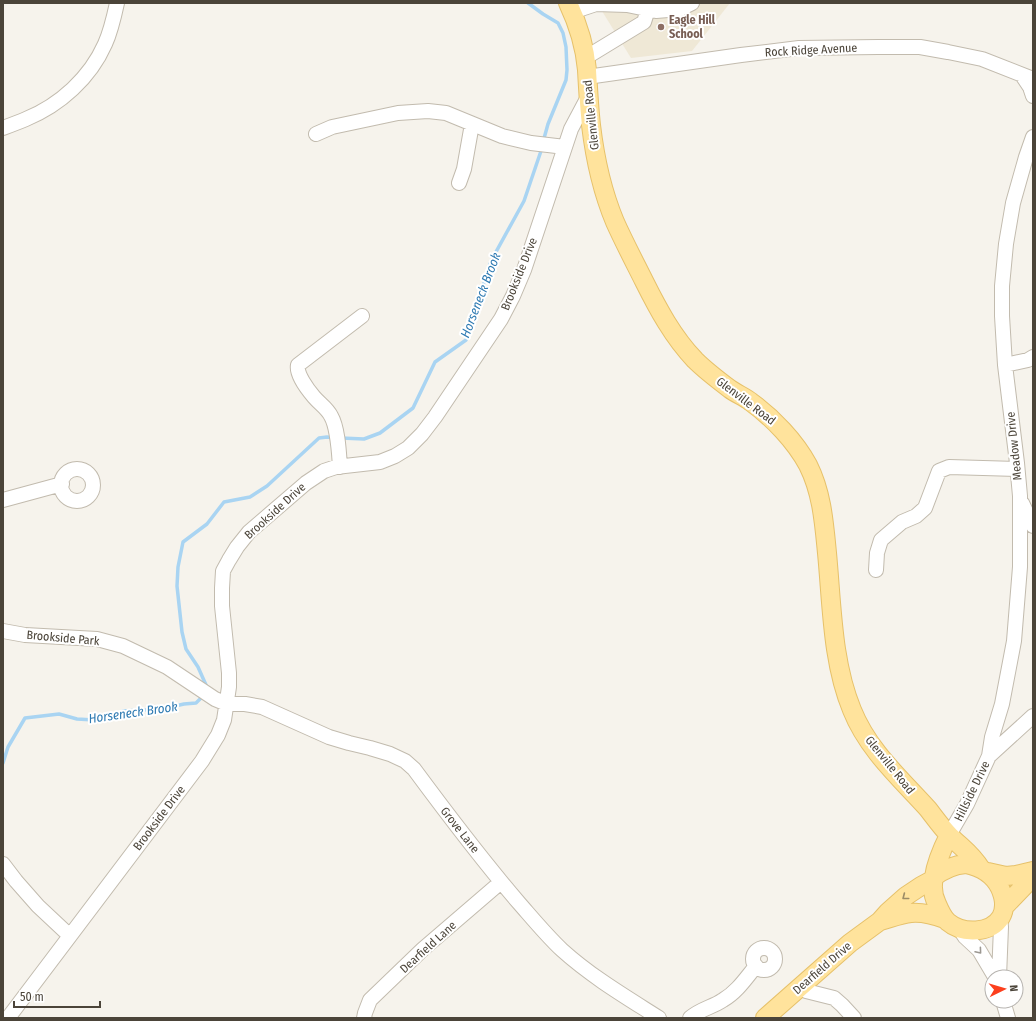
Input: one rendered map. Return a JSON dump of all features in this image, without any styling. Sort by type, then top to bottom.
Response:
[{"type":"main road","name":"Glenville Road","points":[[570,8],[578,28],[585,58],[595,154],[602,186],[615,222],[668,325],[694,359],[729,388],[752,402],[780,427],[796,446],[808,465],[818,489],[823,514],[836,650],[846,694],[853,712],[871,745],[891,770],[949,835],[961,845],[984,870]]},
{"type":"main road","points":[[949,835],[942,849],[936,867],[934,894],[936,902],[952,924],[967,930],[978,930],[989,927],[1028,882],[1033,871]]},
{"type":"main road","points":[[934,878],[945,869],[959,864],[974,866],[1006,876],[1033,871]]},
{"type":"main road","points":[[984,870],[997,882],[1000,888],[1002,894],[1002,913]]},
{"type":"main road","name":"Dearfield Drive","points":[[765,1018],[850,943],[880,921],[906,896],[934,878]]},
{"type":"main road","name":"Dearfield Drive","points":[[880,921],[910,913],[922,913],[937,916],[952,924]]},
{"type":"street","points":[[3,128],[27,119],[46,109],[60,100],[86,75],[105,44],[113,22],[117,3]]},
{"type":"street","points":[[570,8],[596,4],[627,5],[650,6],[656,11],[680,9],[692,3]]},
{"type":"street","points":[[585,58],[644,22],[650,6]]},
{"type":"street","name":"Rock Ridge Avenue","points":[[587,77],[799,48],[850,47],[920,47],[982,59],[1028,77]]},
{"type":"street","points":[[1028,77],[1033,96]]},
{"type":"street","name":"Brookside Drive","points":[[8,1018],[202,761],[218,735],[224,720],[221,702],[229,687],[229,673],[222,606],[222,588],[224,571],[237,546],[249,532],[306,483],[324,471],[340,467],[380,462],[395,456],[408,448],[422,434],[501,319],[513,296],[524,270],[571,129],[588,97]]},
{"type":"street","points":[[316,134],[332,127],[398,113],[428,111],[446,113],[502,136],[535,143],[565,147]]},
{"type":"street","points":[[459,183],[464,169],[472,124]]},
{"type":"street","name":"Meadow Drive","points":[[989,756],[992,737],[1002,704],[1014,641],[1020,567],[1020,496],[1005,365],[1002,286],[1006,244],[1013,203],[1033,137]]},
{"type":"street","points":[[340,467],[337,438],[331,416],[314,397],[297,367],[362,316]]},
{"type":"street","points":[[1005,365],[1028,360],[1033,357]]},
{"type":"street","points":[[876,570],[877,553],[881,540],[902,522],[916,516],[925,508],[940,471],[949,467],[1017,469]]},
{"type":"street","points":[[3,500],[62,484]]},
{"type":"street","points":[[1020,496],[1033,526]]},
{"type":"street","name":"Brookside Park","points":[[3,631],[25,635],[97,639],[123,646],[167,667],[221,702]]},
{"type":"street","name":"Grove Lane","points":[[221,702],[262,707],[329,737],[349,744],[390,754],[405,760],[501,882],[550,938],[586,970],[659,1018]]},
{"type":"street","name":"Hillside Drive","points":[[949,835],[966,808],[989,756],[1033,716]]},
{"type":"street","points":[[3,864],[38,906],[70,936]]},
{"type":"street","name":"Dearfield Lane","points":[[364,1018],[370,1000],[423,949],[501,882]]},
{"type":"street","points":[[999,969],[1002,913]]},
{"type":"street","points":[[952,924],[980,950],[991,969]]},
{"type":"street","points":[[690,1018],[696,1013],[723,1001],[734,992],[756,966]]},
{"type":"street","points":[[802,986],[806,991],[834,998],[854,1018]]},
{"type":"shaded area","name":"Eagle Hill School","points":[[597,3],[730,3],[692,51],[631,58]]},
{"type":"waterway","name":"Horseneck Brook","points":[[528,3],[558,23],[563,33],[566,47],[566,80],[548,124],[543,142]]},
{"type":"waterway","name":"Horseneck Brook","points":[[341,438],[364,439],[380,433],[413,408],[435,362],[466,340],[491,261],[524,201],[542,148]]},
{"type":"waterway","name":"Horseneck Brook","points":[[205,688],[206,685],[198,667],[186,649],[182,632],[177,586],[178,567],[183,542],[207,524],[224,502],[250,497],[267,486],[319,438],[335,438]]},
{"type":"waterway","name":"Horseneck Brook","points":[[3,763],[8,747],[25,718],[59,714],[77,719],[94,720],[111,717],[123,711],[162,709],[196,703],[201,698],[202,693]]},
{"type":"place","name":"Eagle Hill School","points":[[661,27]]}]
